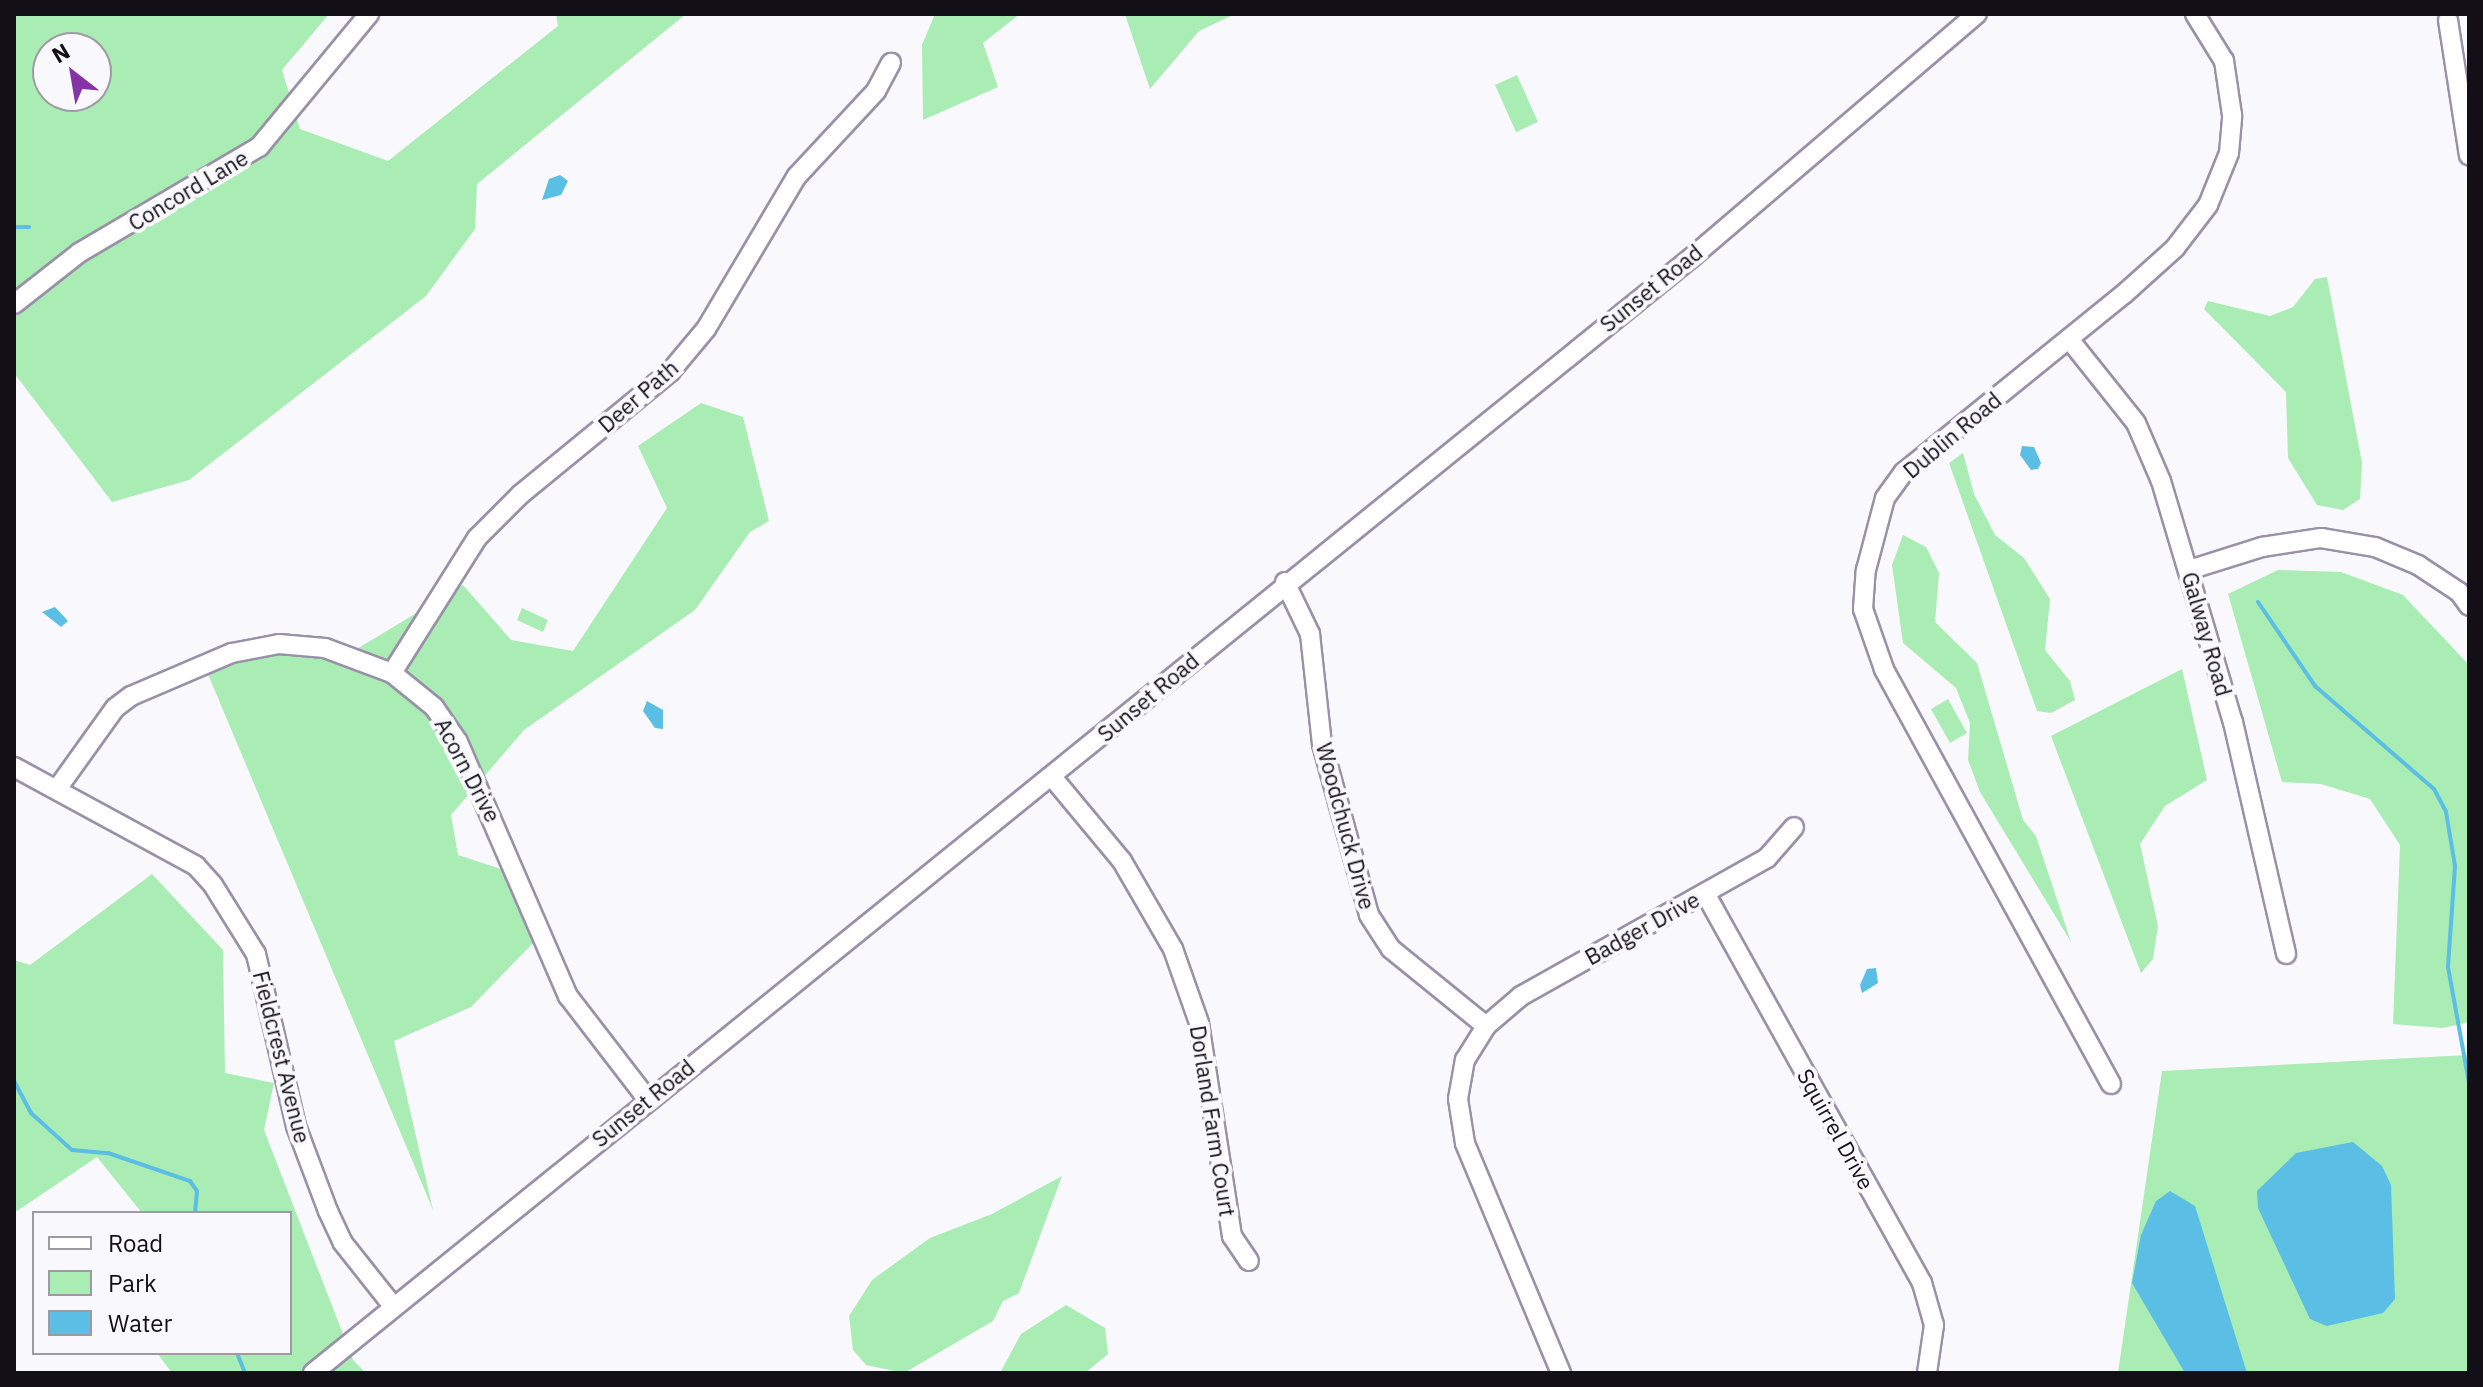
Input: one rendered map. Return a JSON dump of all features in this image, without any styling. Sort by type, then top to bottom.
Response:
[{"type":"street","name":"Concord Lane","points":[[14,304],[79,253],[259,147],[369,14]]},
{"type":"street","name":"Sunset Road","points":[[313,1373],[648,1100],[1053,778],[1285,582],[1691,258],[1977,14]]},
{"type":"street","name":"Dublin Road","points":[[2111,1084],[1884,669],[1863,609],[1873,533],[1885,498],[1904,472],[2069,339],[2175,248],[2208,205],[2229,153],[2232,115],[2224,61],[2195,14]]},
{"type":"street","points":[[2448,20],[2469,155]]},
{"type":"street","name":"Deer Path","points":[[392,673],[477,538],[521,494],[670,372],[706,329],[797,176],[876,91],[891,63]]},
{"type":"street","name":"Galway Road","points":[[2069,339],[2136,423],[2161,481],[2233,722],[2286,954]]},
{"type":"street","points":[[2189,570],[2262,547],[2321,538],[2375,547],[2418,565],[2466,593]]},
{"type":"street","name":"Woodchuck Drive","points":[[1285,582],[1310,634],[1322,744],[1369,915],[1391,949],[1486,1026]]},
{"type":"street","name":"Acorn Drive","points":[[57,789],[115,708],[131,696],[232,653],[279,644],[325,648],[392,673],[434,707],[458,742],[568,996],[648,1100]]},
{"type":"street","name":"Fieldcrest Avenue","points":[[14,767],[196,866],[213,885],[256,954],[296,1126],[328,1211],[343,1243],[393,1306]]},
{"type":"street","name":"Dorland Farm Court","points":[[1053,778],[1122,861],[1173,949],[1199,1023],[1232,1236],[1249,1261]]},
{"type":"street","name":"Badger Drive","points":[[1486,1026],[1521,996],[1767,858],[1794,827]]},
{"type":"street","name":"Squirrel Drive","points":[[1705,893],[1922,1283],[1934,1325],[1927,1373]]},
{"type":"street","points":[[1486,1026],[1459,1079],[1460,1124],[1561,1373]]},
{"type":"green space","points":[[14,14],[329,14],[282,70],[300,129],[388,161],[558,26],[556,14],[686,14],[477,184],[475,229],[426,296],[189,480],[112,502],[14,373]]},
{"type":"green space","points":[[935,14],[1020,14],[983,43],[998,87],[923,120],[922,45]]},
{"type":"green space","points":[[1125,14],[1235,14],[1199,31],[1150,89]]},
{"type":"green space","points":[[1517,75],[1538,122],[1516,132],[1495,85]]},
{"type":"green space","points":[[2327,277],[2362,463],[2360,499],[2343,510],[2317,505],[2288,458],[2286,392],[2204,309],[2208,301],[2270,316],[2293,307],[2315,279]]},
{"type":"green space","points":[[701,403],[743,417],[769,521],[750,532],[695,610],[524,730],[451,815],[458,855],[504,870],[535,941],[471,1007],[394,1041],[433,1210],[205,667],[300,640],[350,653],[463,585],[511,640],[573,651],[667,508],[638,446]]},
{"type":"green space","points":[[1963,453],[1974,494],[1995,535],[2024,558],[2050,599],[2045,650],[2070,681],[2075,700],[2051,713],[2037,711],[1949,463]]},
{"type":"green space","points":[[1903,535],[1926,547],[1939,573],[1935,622],[1977,663],[2023,820],[2036,836],[2071,942],[1980,792],[1968,760],[1970,723],[1956,688],[1903,643],[1892,565]]},
{"type":"green space","points":[[2278,570],[2341,572],[2403,595],[2469,665],[2469,1022],[2443,1028],[2393,1024],[2400,845],[2370,799],[2321,784],[2282,782],[2228,594]]},
{"type":"green space","points":[[522,608],[548,620],[543,632],[517,620]]},
{"type":"green space","points":[[2182,669],[2207,780],[2165,806],[2140,844],[2158,926],[2153,959],[2141,973],[2051,736]]},
{"type":"green space","points":[[1948,699],[1967,733],[1950,743],[1931,709]]},
{"type":"green space","points":[[152,874],[223,950],[225,1073],[274,1083],[264,1130],[353,1360],[366,1373],[172,1373],[158,1355],[292,1355],[292,1211],[140,1211],[97,1157],[14,1213],[14,960],[30,965]]},
{"type":"green space","points":[[2469,1055],[2469,1373],[2118,1373],[2162,1071]]},
{"type":"green space","points":[[1062,1176],[1019,1293],[1003,1301],[993,1321],[904,1373],[866,1365],[853,1350],[849,1316],[872,1280],[930,1238],[992,1214]]},
{"type":"green space","points":[[1066,1305],[1105,1328],[1108,1354],[1085,1373],[1000,1373],[1021,1334]]},
{"type":"water","points":[[560,175],[568,181],[561,195],[542,200],[549,179]]},
{"type":"water","points":[[2022,446],[2034,447],[2041,463],[2038,469],[2031,470],[2020,455]]},
{"type":"water","points":[[55,607],[68,621],[61,627],[42,612]]},
{"type":"water","points":[[647,701],[663,710],[663,729],[655,728],[643,711]]},
{"type":"water","points":[[1876,968],[1878,983],[1862,993],[1860,985],[1867,969]]},
{"type":"water","points":[[2353,1142],[2382,1166],[2391,1185],[2395,1299],[2383,1313],[2327,1326],[2310,1319],[2258,1208],[2257,1191],[2296,1153]]},
{"type":"water","points":[[2170,1191],[2195,1206],[2247,1373],[2185,1373],[2132,1283],[2141,1235],[2156,1201]]},
{"type":"waterway","points":[[14,227],[29,227]]},
{"type":"waterway","points":[[2258,602],[2315,686],[2434,789],[2446,812],[2455,866],[2448,967],[2469,1083]]},
{"type":"waterway","points":[[14,1081],[31,1113],[72,1150],[108,1153],[190,1181],[197,1191],[195,1211]]},
{"type":"waterway","points":[[238,1355],[245,1373]]}]
